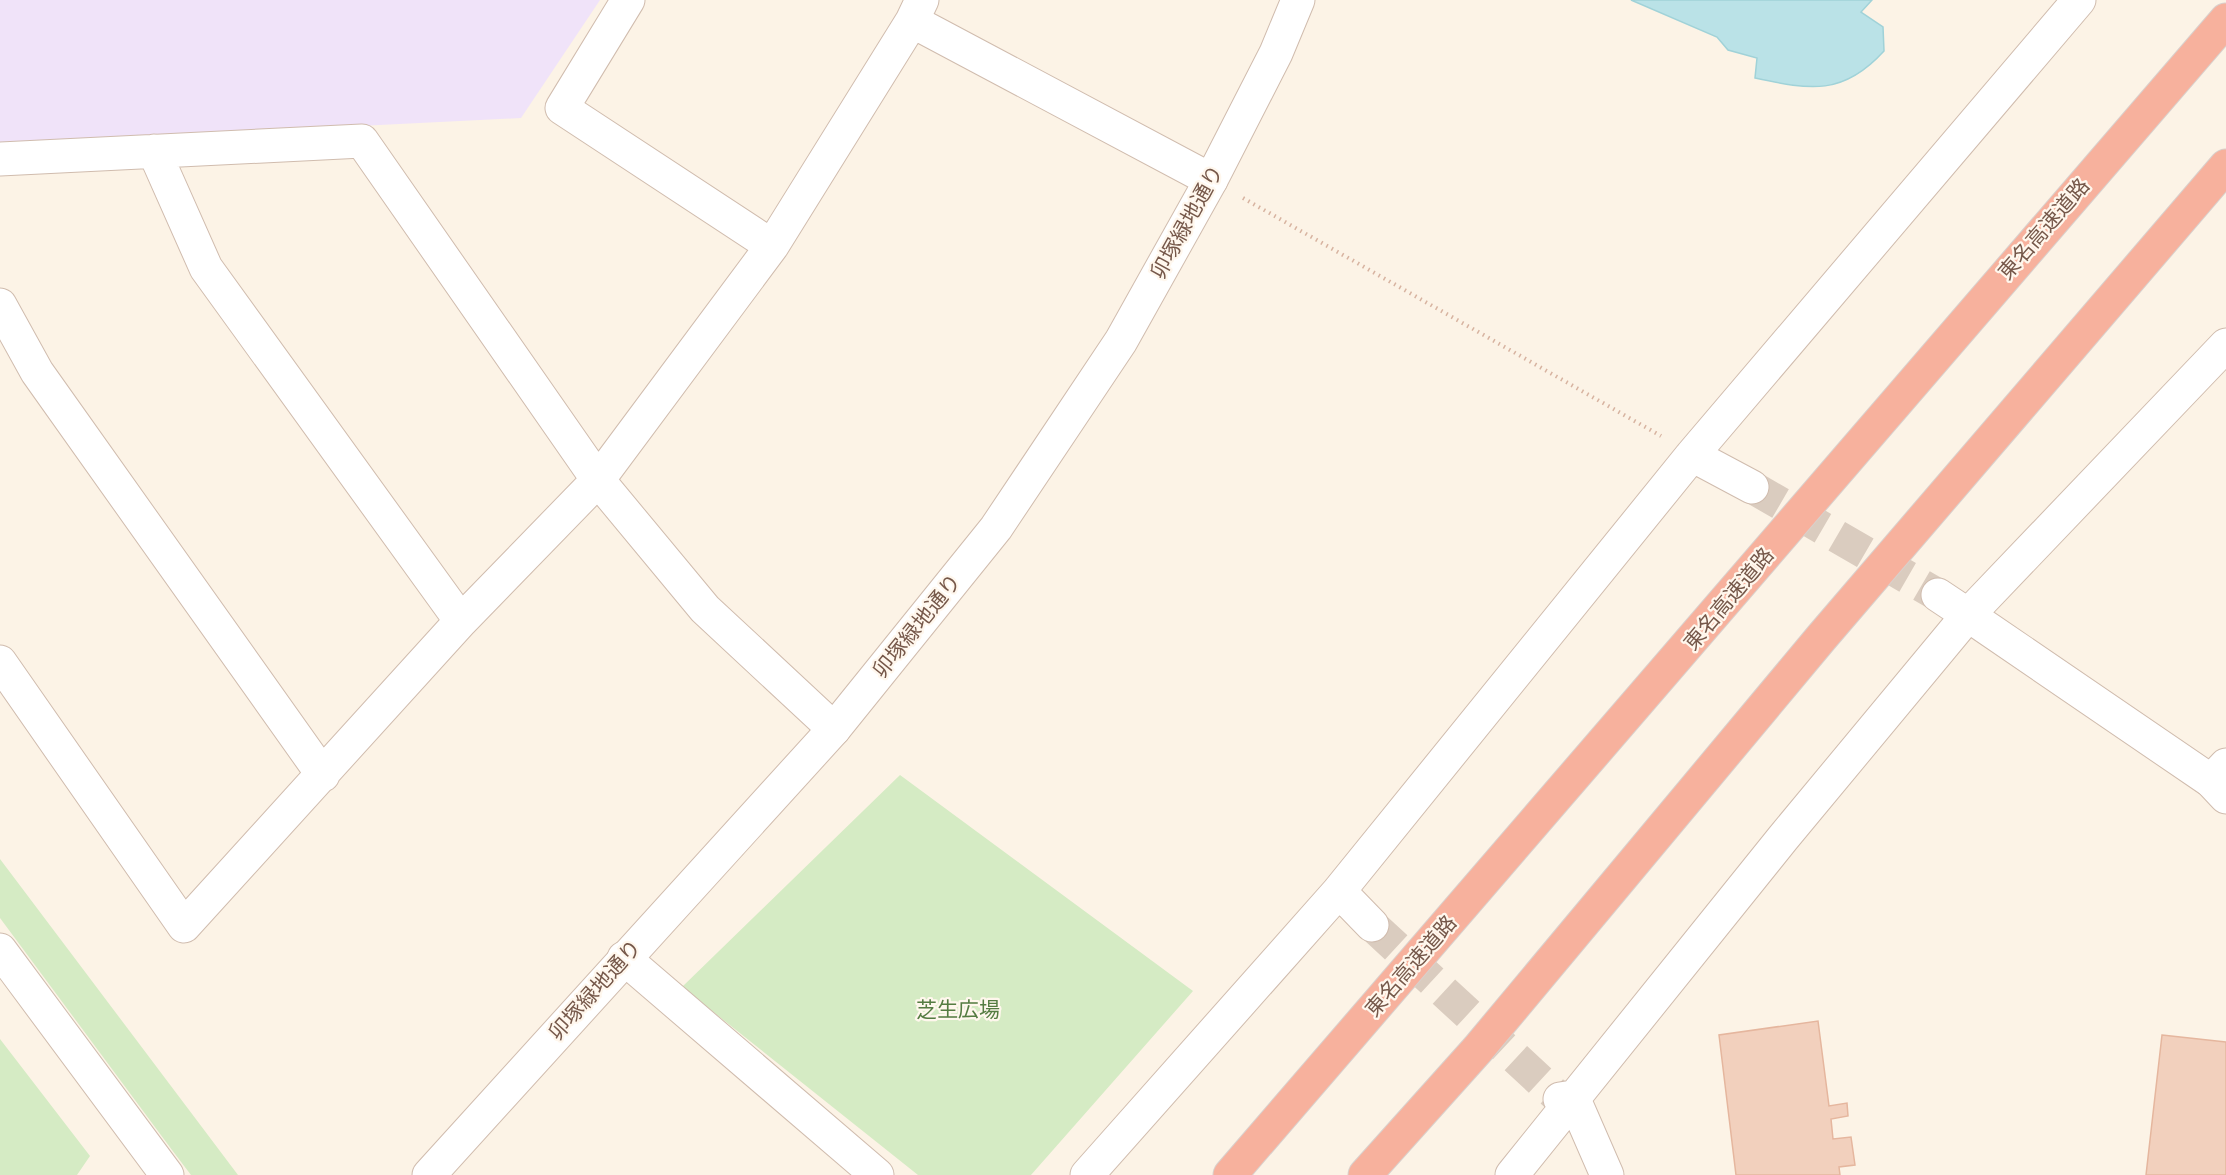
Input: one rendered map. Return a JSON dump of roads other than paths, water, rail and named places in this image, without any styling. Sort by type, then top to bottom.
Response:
[{"type":"highway","name":"東名高速道路","points":[[1230,1175],[2226,20]]},
{"type":"highway","points":[[1365,1175],[1478,1049],[1821,638],[2226,166]]},
{"type":"street","points":[[627,0],[562,108],[772,246]]},
{"type":"street","name":"卯塚緑地通り","points":[[429,1175],[834,729],[996,528],[1121,341],[1211,180],[1276,53],[1298,0]]},
{"type":"street","points":[[1087,1175],[1339,891],[1692,455],[2079,0]]},
{"type":"street","points":[[0,662],[184,926],[461,621],[597,480],[772,246],[917,11],[1211,180]]},
{"type":"street","points":[[0,159],[362,141],[597,480],[705,609],[834,729]]},
{"type":"street","points":[[154,151],[206,268],[461,621]]},
{"type":"street","points":[[0,305],[37,372],[323,775]]},
{"type":"street","points":[[1512,1175],[1567,1098],[1968,615],[2226,345]]},
{"type":"street","points":[[1692,455],[1752,487]]},
{"type":"street","points":[[1938,595],[2221,781]]},
{"type":"street","points":[[1339,891],[1372,926]]},
{"type":"street","points":[[0,950],[157,1171]]},
{"type":"street","points":[[624,958],[877,1175]]},
{"type":"street","points":[[1567,1098],[1607,1175]]},
{"type":"water","points":[[1631,0],[1872,0],[1861,12],[1883,27],[1884,51],[1869,66],[1854,76],[1825,86],[1810,87],[1755,78],[1757,58],[1728,50],[1717,37]]},
{"type":"tunnel","points":[[1752,487],[1938,595]]},
{"type":"tunnel","points":[[1372,925],[1560,1099]]},
{"type":"park label","name":"芝生広場","points":[[958,1010]]}]
